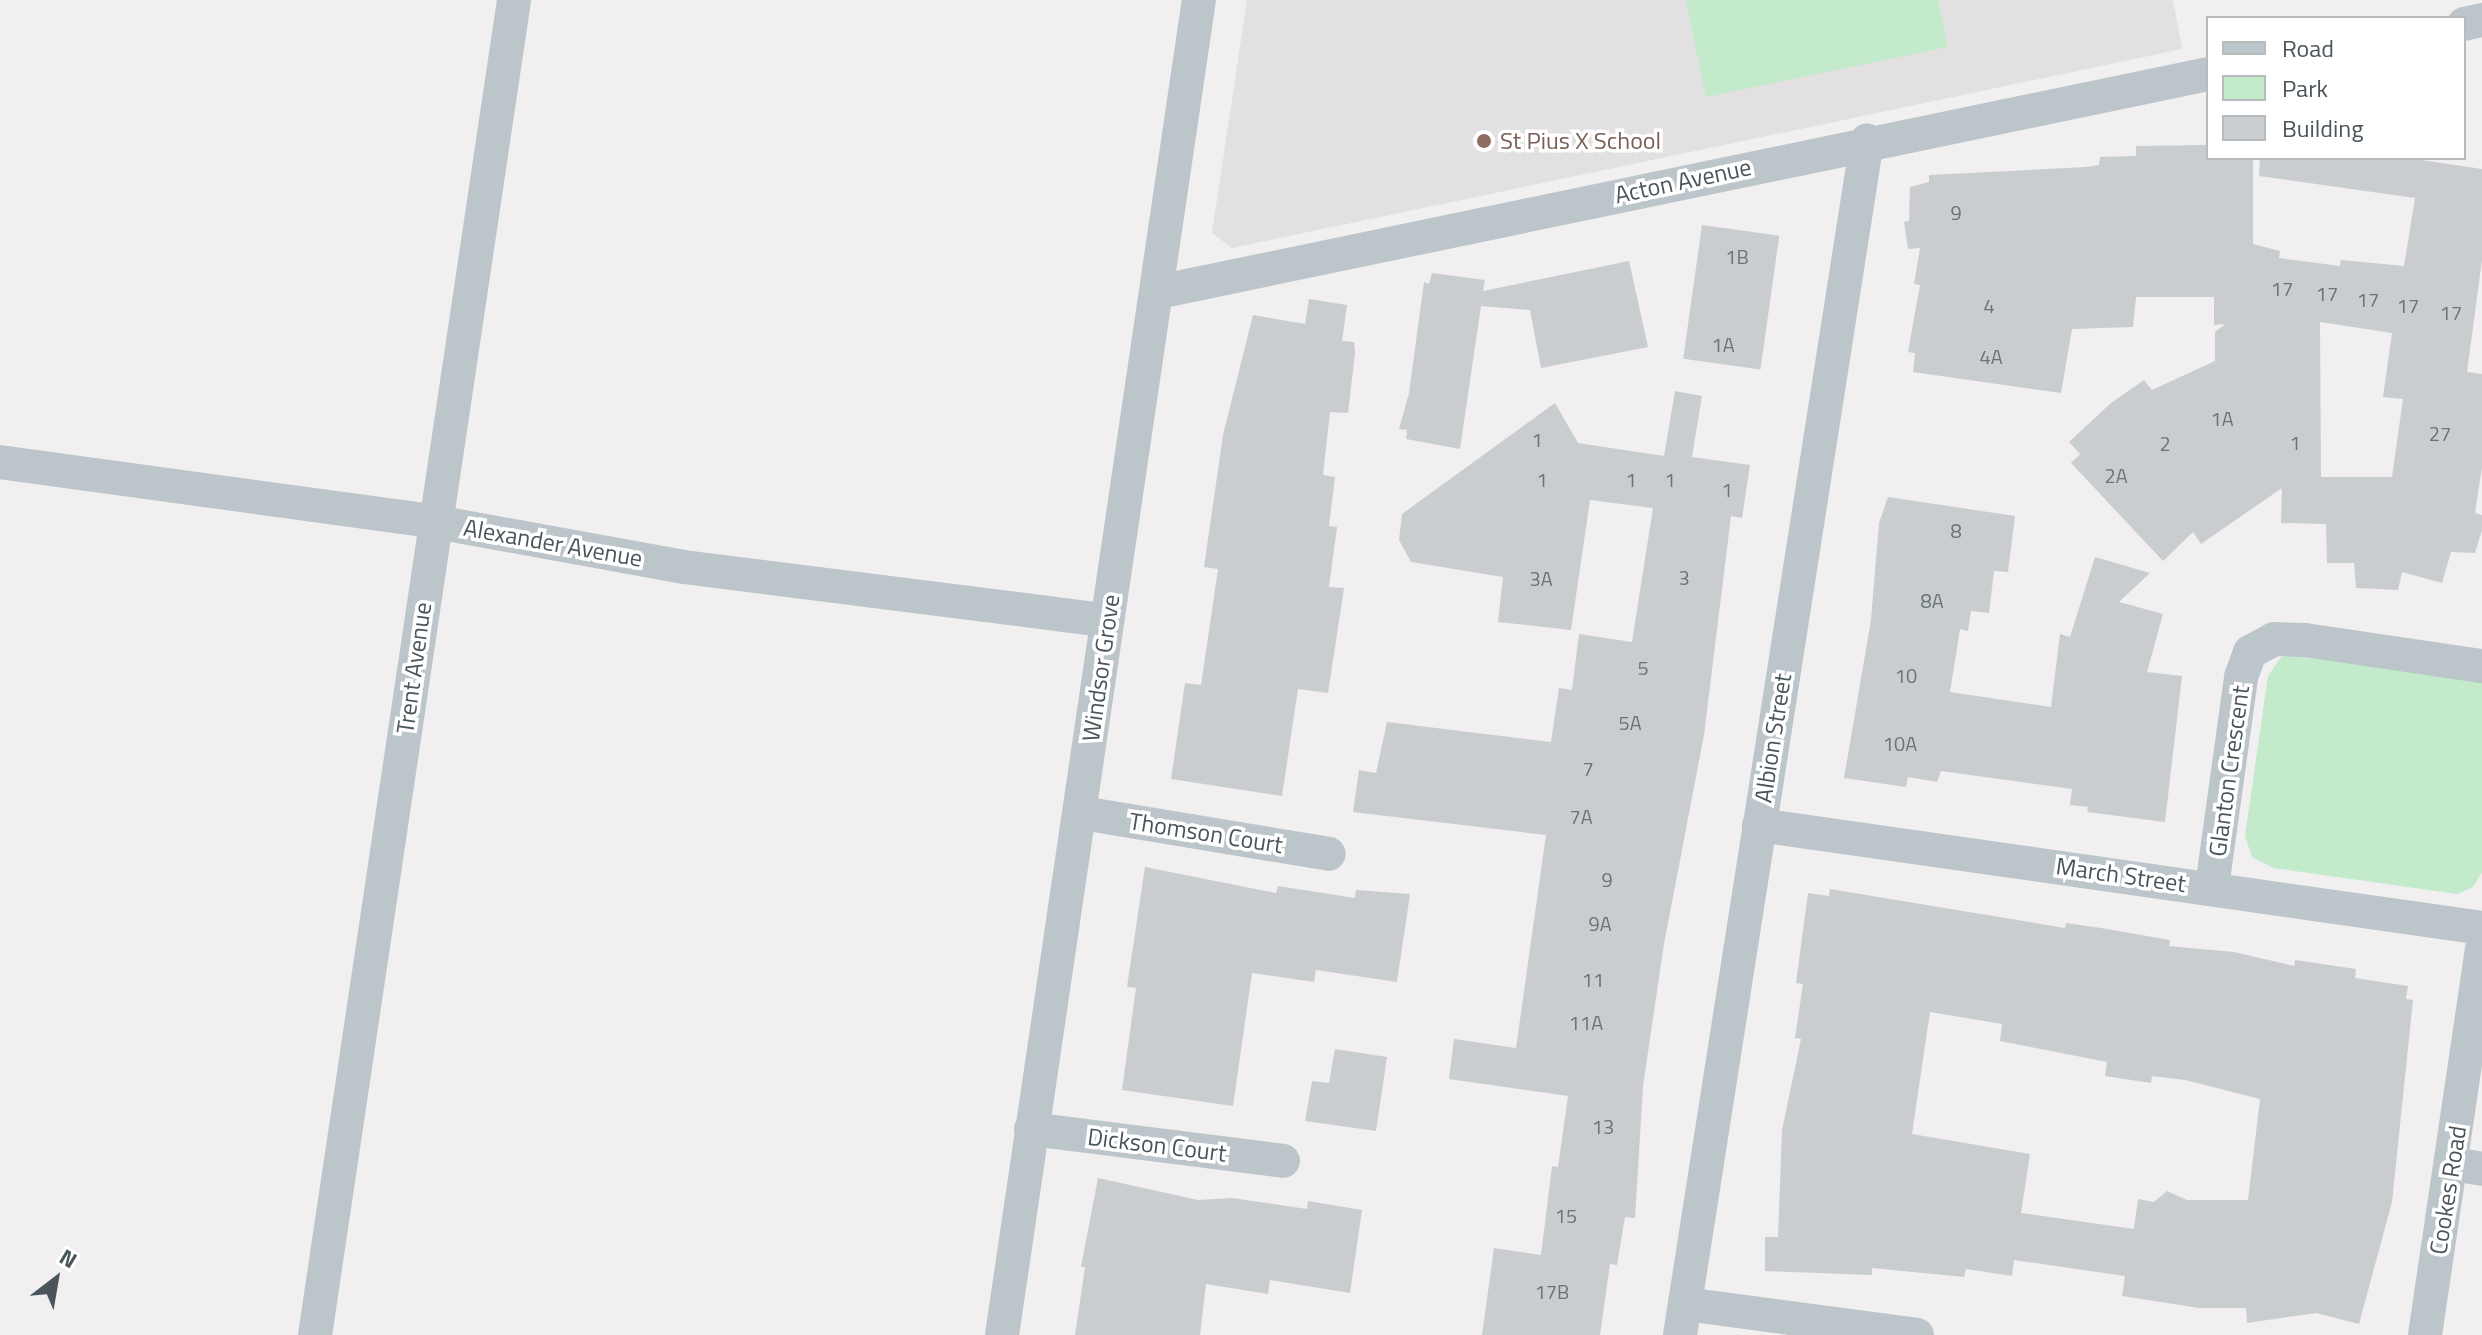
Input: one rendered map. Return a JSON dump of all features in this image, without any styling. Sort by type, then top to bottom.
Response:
[{"type":"street","name":"Trent Avenue","points":[[315,1335],[514,0]]},
{"type":"street","name":"Windsor Grove","points":[[1002,1335],[1031,1129],[1082,813],[1106,620],[1158,292],[1199,0]]},
{"type":"street","name":"Acton Avenue","points":[[1158,292],[1867,141],[2206,74]]},
{"type":"street","name":"Albion Street","points":[[1682,1319],[1867,141]]},
{"type":"street","name":"Alexander Avenue","points":[[0,462],[436,522],[684,567],[1106,620]]},
{"type":"street","name":"Glanton Crescent","points":[[2212,887],[2241,677],[2250,652],[2274,639],[2305,640],[2482,666]]},
{"type":"street","name":"Thomson Court","points":[[1082,813],[1329,854]]},
{"type":"street","name":"March Street","points":[[1759,825],[2212,887],[2482,928]]},
{"type":"street","name":"Cookes Road","points":[[2425,1335],[2467,1167],[2482,949]]},
{"type":"street","name":"Dickson Court","points":[[1031,1129],[1283,1161]]},
{"type":"street","points":[[1682,1319],[1917,1335]]},
{"type":"shaded area","name":"St Pius X School","points":[[1247,0],[2173,0],[2182,49],[1232,248],[1212,233]]},
{"type":"green space","points":[[1686,0],[1938,0],[1948,47],[1706,97]]},
{"type":"green space","points":[[2299,649],[2482,672],[2482,872],[2473,887],[2457,894],[2273,868],[2252,857],[2245,836],[2268,676],[2281,657]]},
{"type":"building","points":[[2206,145],[2206,160],[2253,160],[2253,244],[2280,251],[2279,258],[2340,266],[2341,260],[2404,266],[2415,198],[2259,176],[2260,160],[2421,160],[2482,169],[2482,260],[2467,372],[2482,374],[2482,467],[2475,513],[2482,515],[2482,530],[2475,553],[2451,552],[2442,583],[2402,572],[2398,590],[2356,588],[2354,563],[2327,563],[2326,524],[2281,523],[2282,488],[2201,544],[2193,532],[2163,561],[2071,463],[2080,454],[2069,442],[2111,403],[2144,380],[2152,390],[2215,361],[2215,332],[2225,324],[2214,325],[2214,297],[2136,297],[2133,327],[2072,329],[2061,393],[1913,372],[1915,353],[1908,352],[1920,285],[1914,284],[1920,248],[1908,249],[1904,222],[1909,221],[1910,187],[1929,182],[1929,175],[2086,167],[2099,165],[2100,157],[2136,156],[2136,146]],"holes":[[[2320,322],[2392,333],[2383,397],[2403,399],[2392,477],[2321,477]]]},
{"type":"building","points":[[1702,225],[1779,236],[1760,370],[1683,359]]},
{"type":"building","points":[[1629,261],[1648,347],[1541,368],[1530,310],[1481,306],[1460,449],[1406,439],[1407,430],[1399,429],[1409,393],[1424,282],[1429,284],[1432,273],[1485,280],[1483,291]]},
{"type":"building","points":[[1309,299],[1347,305],[1342,341],[1354,342],[1355,353],[1348,413],[1330,412],[1323,475],[1335,477],[1329,526],[1337,527],[1329,587],[1344,588],[1328,693],[1298,689],[1282,796],[1171,779],[1185,683],[1201,685],[1218,569],[1204,567],[1223,435],[1253,315],[1305,324]]},
{"type":"building","points":[[1675,391],[1702,396],[1692,457],[1750,465],[1742,518],[1731,516],[1704,735],[1664,944],[1643,1086],[1635,1218],[1625,1217],[1617,1265],[1610,1264],[1600,1335],[1482,1335],[1494,1248],[1541,1255],[1552,1166],[1558,1167],[1568,1096],[1449,1079],[1454,1039],[1516,1048],[1546,835],[1353,812],[1359,770],[1376,773],[1387,722],[1551,742],[1559,688],[1572,690],[1579,634],[1632,642],[1653,508],[1590,500],[1571,630],[1498,622],[1503,577],[1411,562],[1399,540],[1402,514],[1555,403],[1578,443],[1664,456]]},
{"type":"building","points":[[1888,497],[2015,516],[2008,572],[1994,571],[1989,613],[1971,611],[1968,631],[1960,629],[1950,692],[2051,707],[2060,634],[2070,637],[2095,557],[2150,573],[2119,602],[2163,614],[2147,672],[2182,676],[2165,822],[2087,812],[2088,807],[2070,805],[2072,789],[1941,771],[1937,782],[1908,777],[1906,787],[1844,778],[1871,620],[1879,523]]},
{"type":"building","points":[[1145,867],[1276,893],[1278,886],[1355,898],[1356,890],[1410,894],[1397,982],[1316,970],[1314,982],[1252,973],[1233,1106],[1122,1090],[1136,988],[1127,987]]},
{"type":"building","points":[[1830,889],[2065,928],[2066,923],[2101,928],[2170,940],[2169,946],[2234,952],[2294,966],[2295,960],[2356,969],[2355,978],[2408,986],[2406,999],[2413,1000],[2392,1202],[2359,1324],[2316,1313],[2247,1323],[2246,1308],[2199,1308],[2122,1296],[2125,1276],[2014,1260],[2012,1276],[1966,1269],[1964,1277],[1872,1268],[1872,1275],[1765,1271],[1765,1237],[1778,1237],[1782,1130],[1801,1039],[1795,1038],[1803,984],[1796,983],[1808,893],[1829,896]],"holes":[[[1930,1012],[2002,1024],[2000,1041],[2107,1062],[2105,1076],[2151,1083],[2152,1076],[2185,1080],[2260,1099],[2248,1200],[2187,1200],[2167,1191],[2154,1202],[2138,1199],[2134,1229],[2021,1213],[2030,1154],[1912,1134]]]},
{"type":"building","points":[[1335,1049],[1387,1057],[1376,1131],[1305,1121],[1312,1081],[1329,1083]]},
{"type":"building","points":[[1098,1178],[1198,1200],[1232,1198],[1307,1209],[1308,1201],[1362,1210],[1350,1293],[1270,1280],[1268,1294],[1206,1284],[1200,1335],[1075,1335],[1085,1267],[1081,1267]]},
{"type":"place","name":"St Pius X School","points":[[1484,141]]}]
